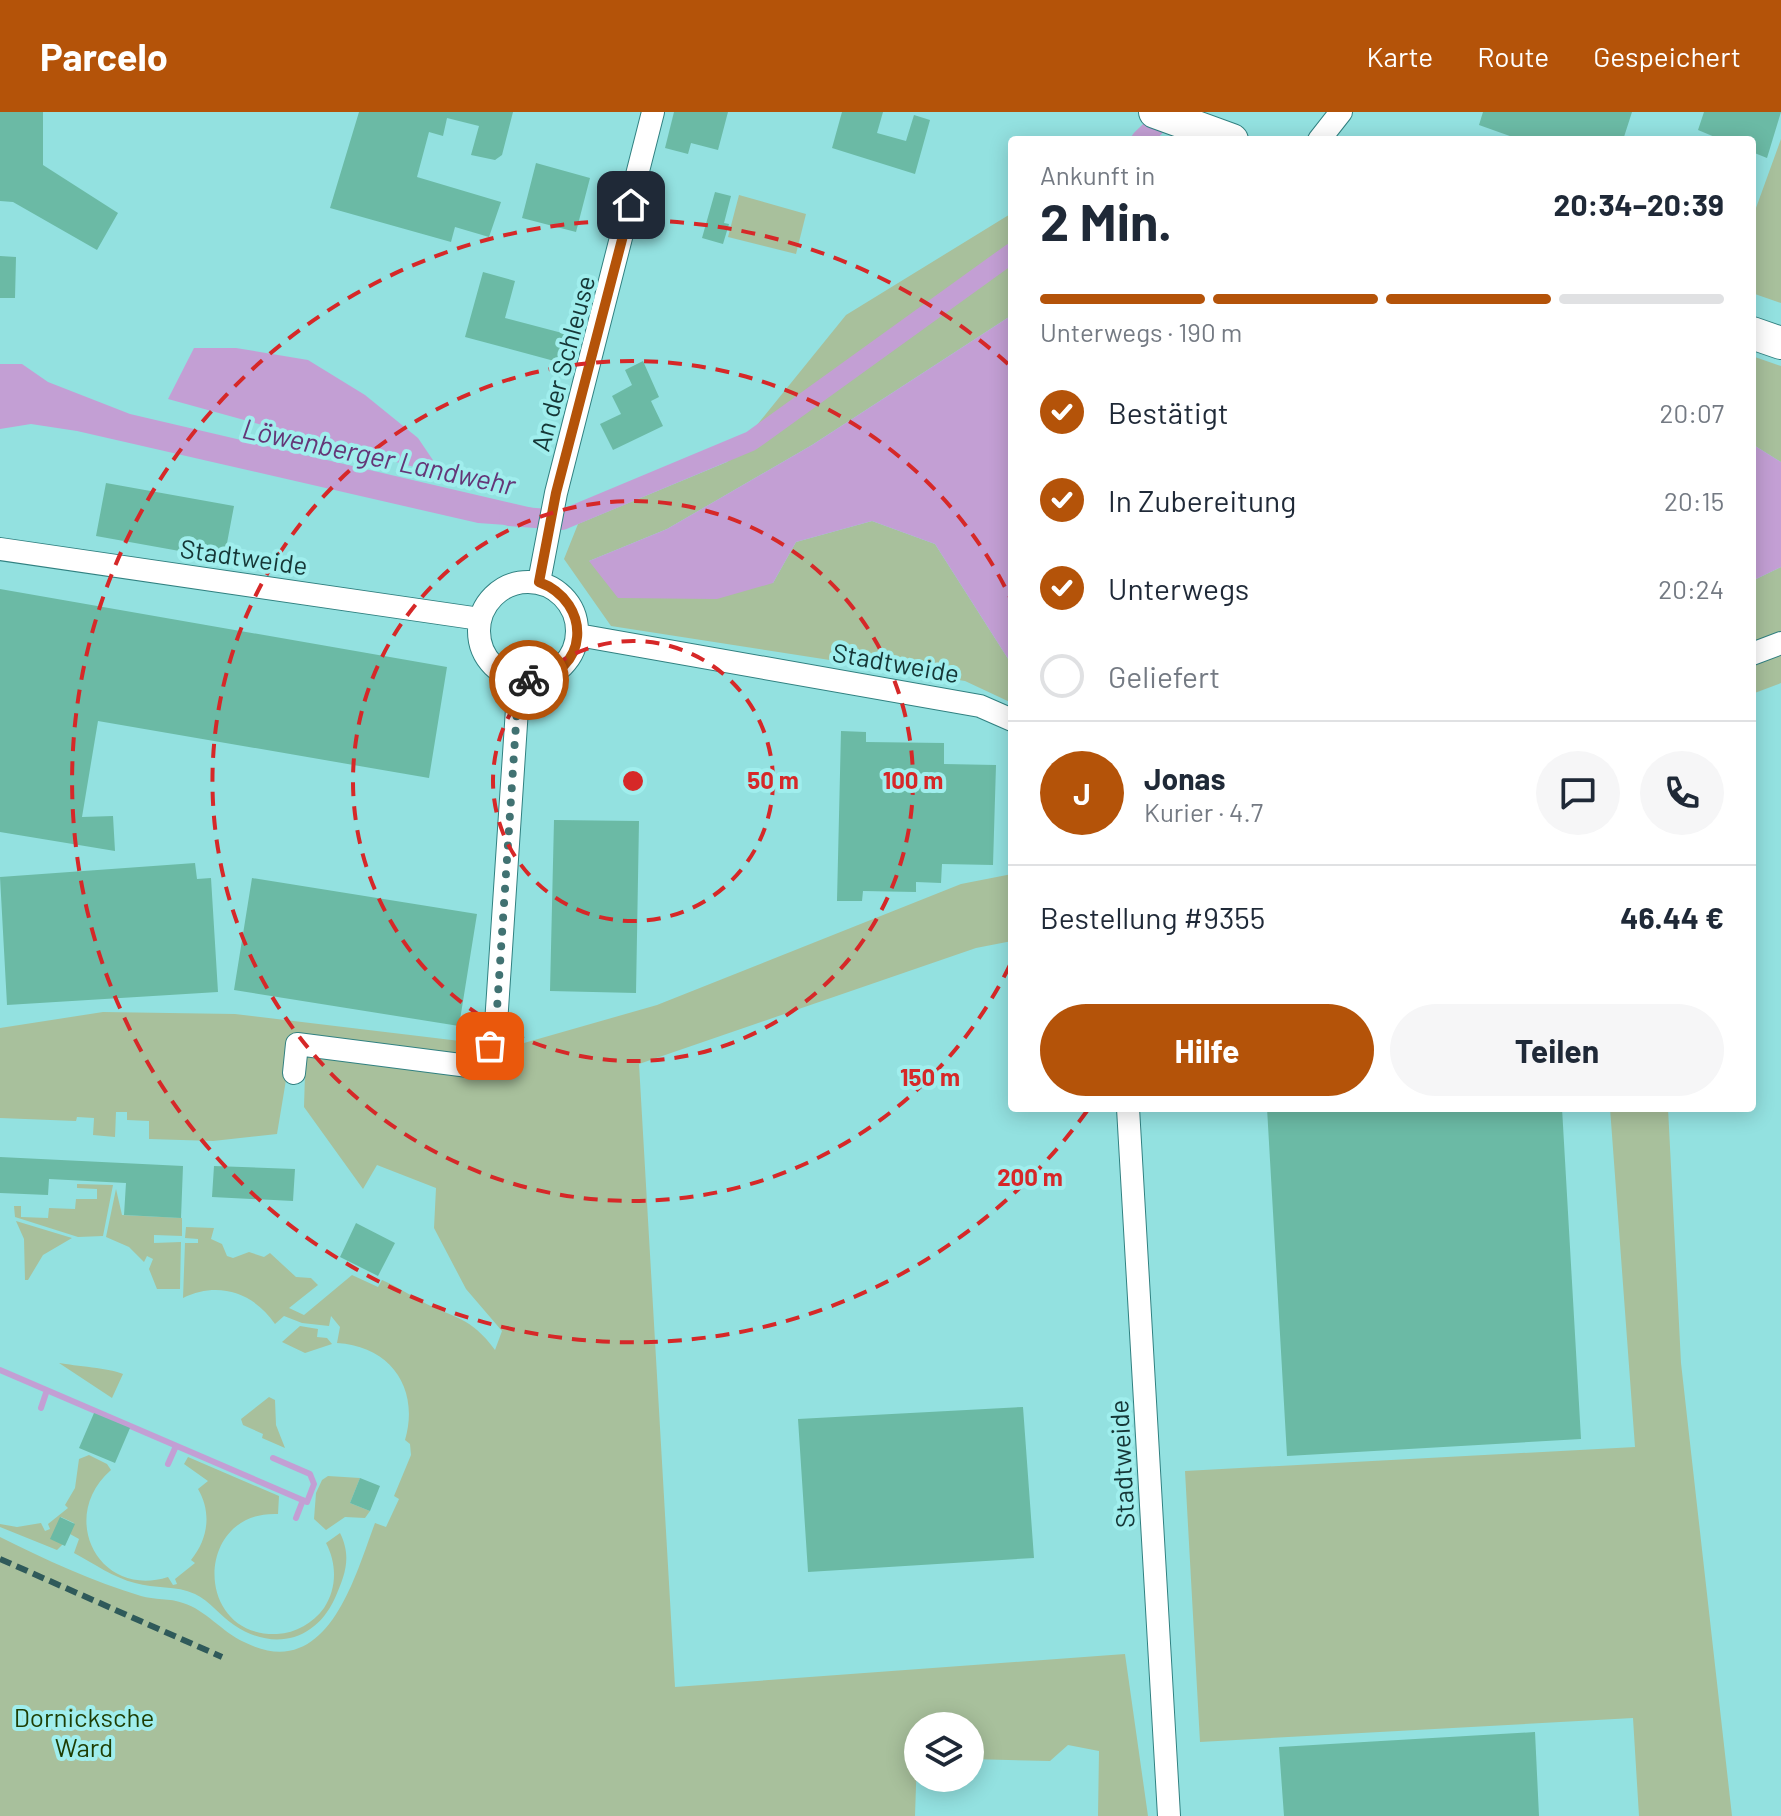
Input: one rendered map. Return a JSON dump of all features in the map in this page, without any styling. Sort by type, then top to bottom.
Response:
[{"type":"main road","points":[[1170,117],[1221,136]]},
{"type":"main road","points":[[1756,334],[1781,343]]},
{"type":"street","name":"An der Schleuse","points":[[539,582],[556,493],[653,112]]},
{"type":"street","points":[[1322,136],[1341,112]]},
{"type":"street","name":"Stadtweide","points":[[0,549],[480,619]]},
{"type":"street","points":[[539,582],[564,596],[577,621],[578,635],[574,649],[558,670],[546,677],[519,679],[504,674],[492,664],[483,650],[480,619],[486,605],[509,585],[539,582]]},
{"type":"street","name":"Stadtweide","points":[[578,635],[980,706],[1008,718]]},
{"type":"street","points":[[1756,652],[1781,643]]},
{"type":"street","points":[[294,1073],[297,1044],[484,1068],[496,1024],[519,679]]},
{"type":"street","name":"Stadtweide","points":[[1128,1112],[1169,1816]]},
{"type":"green space","points":[[1781,139],[1781,303],[1756,294],[1756,208]]},
{"type":"green space","points":[[739,195],[806,214],[796,254],[728,237]]},
{"type":"green space","points":[[1008,215],[1008,318],[812,445],[667,529],[589,561],[773,583],[796,542],[872,521],[935,544],[1008,659],[1008,701],[965,681],[611,626],[564,559],[578,524],[727,462],[846,315]]},
{"type":"green space","points":[[1756,357],[1781,366],[1781,462],[1756,446]]},
{"type":"green space","points":[[1781,567],[1781,683],[1756,692],[1756,579]]},
{"type":"green space","name":"Dornicksche Ward","points":[[1008,875],[1008,942],[976,948],[639,1064],[675,1687],[1125,1654],[1148,1816],[1098,1816],[1099,1751],[1068,1745],[1050,1761],[984,1759],[984,1712],[904,1712],[904,1792],[916,1792],[915,1816],[0,1816],[0,1537],[105,1584],[141,1596],[191,1606],[244,1642],[273,1651],[297,1649],[316,1638],[333,1619],[357,1571],[375,1523],[386,1527],[399,1499],[394,1496],[411,1455],[410,1444],[405,1440],[409,1421],[408,1404],[397,1374],[373,1352],[337,1343],[340,1327],[331,1316],[329,1326],[302,1323],[284,1316],[275,1324],[256,1304],[234,1293],[209,1290],[183,1298],[185,1243],[198,1243],[198,1239],[185,1238],[186,1227],[214,1228],[211,1239],[222,1244],[227,1256],[233,1258],[249,1252],[264,1257],[270,1253],[296,1277],[311,1278],[318,1285],[289,1308],[304,1315],[352,1275],[378,1287],[382,1280],[470,1324],[495,1350],[502,1331],[466,1289],[434,1228],[436,1188],[377,1165],[363,1189],[304,1107],[305,1074],[287,1074],[277,1134],[213,1141],[149,1139],[149,1121],[127,1120],[127,1112],[116,1112],[115,1137],[93,1135],[94,1118],[77,1117],[76,1121],[0,1118],[0,1028],[103,1012],[235,1014],[510,1047],[657,1005],[961,884]]},
{"type":"green space","points":[[1610,1112],[1668,1112],[1681,1363],[1732,1816],[1639,1816],[1633,1718],[1200,1742],[1185,1471],[1635,1447]]},
{"type":"green space","points":[[77,1184],[113,1185],[103,1236],[78,1237],[15,1217],[14,1206],[21,1206],[21,1217],[48,1218],[49,1208],[75,1209],[76,1199],[97,1199],[97,1189],[77,1188]]},
{"type":"green space","points":[[116,1189],[122,1215],[182,1218],[182,1236],[154,1235],[154,1243],[181,1242],[180,1289],[157,1289],[149,1269],[153,1259],[147,1256],[144,1262],[129,1247],[106,1237]]},
{"type":"green space","points":[[16,1221],[72,1238],[43,1255],[28,1280],[25,1280],[24,1239]]},
{"type":"green space","points":[[300,1326],[318,1329],[317,1337],[327,1338],[332,1344],[305,1353],[282,1342]]},
{"type":"green space","points":[[59,1363],[101,1369],[123,1374],[112,1398]]},
{"type":"green space","points":[[269,1397],[275,1400],[276,1425],[285,1448],[262,1438],[263,1434],[243,1425],[241,1419]]},
{"type":"green space","points":[[89,1455],[107,1464],[111,1470],[95,1489],[87,1510],[87,1530],[93,1549],[105,1565],[122,1576],[144,1581],[168,1577],[173,1585],[177,1584],[175,1579],[195,1563],[191,1560],[206,1526],[205,1507],[198,1489],[208,1481],[184,1464],[188,1457],[279,1496],[278,1514],[250,1518],[231,1531],[219,1551],[214,1574],[218,1596],[230,1616],[249,1630],[277,1634],[291,1632],[309,1623],[324,1608],[331,1592],[334,1568],[326,1543],[340,1533],[346,1550],[346,1566],[339,1590],[326,1613],[304,1633],[291,1638],[263,1638],[234,1625],[195,1594],[127,1581],[74,1553],[79,1539],[70,1534],[74,1523],[61,1517],[51,1539],[63,1544],[57,1550],[0,1527],[0,1524],[17,1527],[41,1523],[45,1531],[50,1529],[48,1524],[68,1508],[65,1505],[75,1488],[79,1459]]},
{"type":"green space","points":[[328,1476],[360,1478],[350,1503],[370,1511],[365,1518],[345,1517],[326,1530],[314,1519],[316,1493],[322,1480]]},
{"type":"water","points":[[1008,318],[1008,659],[935,544],[872,521],[796,542],[773,583],[717,599],[618,598],[589,561],[667,529],[812,445]]},
{"type":"water","points":[[194,348],[236,348],[308,360],[365,395],[418,438],[443,475],[168,399]]},
{"type":"water","points":[[0,364],[22,364],[48,382],[130,414],[537,509],[532,527],[478,523],[77,431],[31,424],[0,429]]},
{"type":"water","points":[[1756,446],[1781,462],[1781,567],[1756,579]]},
{"type":"building","points":[[0,112],[43,112],[43,165],[118,213],[97,250],[13,202],[0,201]]},
{"type":"building","points":[[359,112],[513,112],[502,155],[495,160],[471,155],[479,126],[447,118],[443,136],[429,132],[417,177],[501,202],[489,237],[455,227],[451,242],[330,208]]},
{"type":"building","points":[[674,112],[728,112],[718,150],[691,143],[688,154],[665,148]]},
{"type":"building","points":[[842,112],[883,112],[877,133],[906,141],[914,115],[930,120],[915,174],[832,148]]},
{"type":"building","points":[[1483,112],[1632,112],[1624,136],[1510,136],[1479,125]]},
{"type":"building","points":[[1704,112],[1781,112],[1767,158],[1756,154],[1756,136],[1712,136],[1698,130]]},
{"type":"building","points":[[536,163],[590,178],[576,232],[522,218]]},
{"type":"building","points":[[715,192],[731,196],[724,223],[729,224],[723,244],[702,238]]},
{"type":"building","points":[[0,256],[16,257],[15,298],[0,298]]},
{"type":"building","points":[[483,272],[515,281],[505,318],[566,334],[558,362],[465,337]]},
{"type":"building","points":[[643,361],[659,397],[651,401],[663,426],[613,450],[600,424],[621,414],[612,396],[632,385],[625,370]]},
{"type":"building","points":[[106,483],[234,506],[224,559],[96,536]]},
{"type":"building","points":[[0,589],[447,667],[429,778],[98,721],[82,817],[113,816],[115,851],[0,832]]},
{"type":"building","points":[[841,731],[866,732],[866,742],[944,743],[944,764],[996,765],[993,865],[942,864],[941,883],[916,882],[916,892],[863,891],[862,901],[837,901]]},
{"type":"building","points":[[554,820],[639,821],[636,993],[550,991]]},
{"type":"building","points":[[195,863],[197,879],[211,878],[218,992],[7,1005],[0,877]]},
{"type":"building","points":[[252,878],[477,914],[459,1026],[234,990]]},
{"type":"building","points":[[1267,1112],[1562,1112],[1581,1439],[1287,1456]]},
{"type":"building","points":[[0,1157],[183,1166],[181,1218],[124,1215],[126,1183],[49,1179],[48,1195],[0,1193]]},
{"type":"building","points":[[214,1166],[295,1169],[293,1201],[212,1197]]},
{"type":"building","points":[[356,1223],[395,1243],[378,1276],[340,1257]]},
{"type":"building","points":[[1023,1407],[1034,1558],[808,1572],[798,1419]]},
{"type":"building","points":[[94,1413],[130,1428],[115,1463],[79,1448]]},
{"type":"building","points":[[360,1478],[380,1486],[370,1511],[350,1503]]},
{"type":"building","points":[[60,1517],[75,1524],[65,1546],[50,1539]]},
{"type":"building","points":[[1535,1732],[1539,1816],[1284,1816],[1279,1747]]},
{"type":"waterway","name":"Löwenberger Landwehr","points":[[1145,136],[1170,112]]},
{"type":"waterway","name":"Löwenberger Landwehr","points":[[509,516],[562,520],[751,441],[1008,256]]},
{"type":"waterway","points":[[0,1370],[307,1502],[314,1484],[310,1474],[273,1458]]},
{"type":"waterway","points":[[41,1408],[47,1390]]},
{"type":"waterway","points":[[168,1464],[176,1446]]},
{"type":"waterway","points":[[296,1518],[303,1500]]},
{"type":"railway","points":[[0,1559],[222,1657]]},
{"type":"way so far","points":[[490,1046],[496,1024],[519,679],[529,680]]},
{"type":"route","points":[[529,680],[546,677],[568,661],[578,635],[572,607],[564,596],[539,582],[556,493],[631,205]]}]
